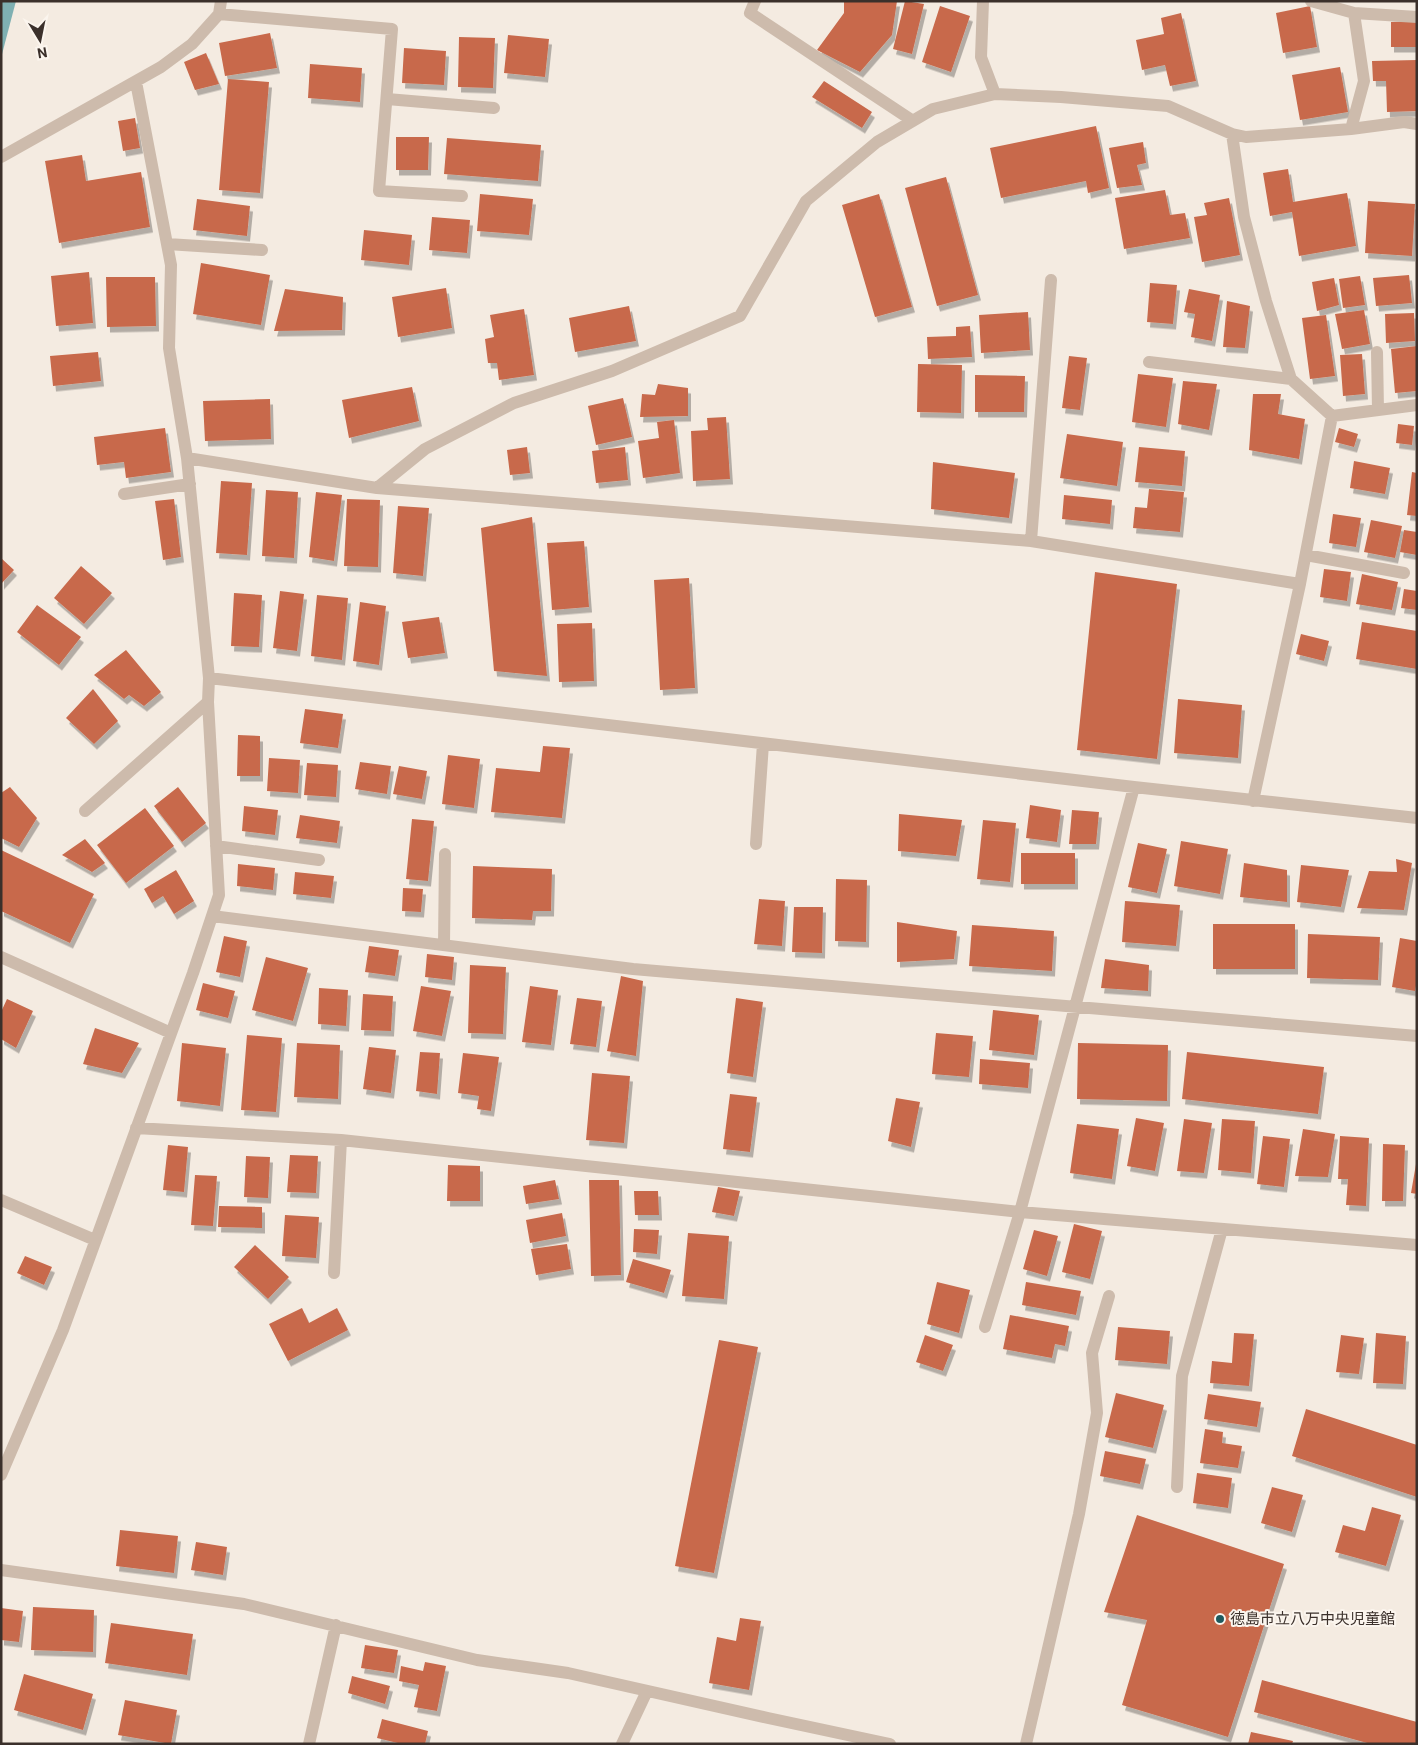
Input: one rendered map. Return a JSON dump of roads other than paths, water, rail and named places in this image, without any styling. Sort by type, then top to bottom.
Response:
[{"type":"street","points":[[754,1],[750,13],[913,121]]},
{"type":"street","points":[[983,1],[981,57],[995,94]]},
{"type":"street","points":[[1311,1],[1354,13],[1417,17]]},
{"type":"street","points":[[1,157],[161,67],[192,44],[220,8],[392,30],[379,191],[462,196]]},
{"type":"street","points":[[1351,129],[1364,80],[1354,13]]},
{"type":"street","points":[[1,1475],[63,1330],[219,895],[208,702],[209,678],[188,458],[169,348],[171,265],[136,82]]},
{"type":"street","points":[[377,488],[425,449],[514,404],[612,371],[740,316],[806,201],[877,142],[933,109],[995,94],[1061,97],[1168,106],[1232,134],[1246,137],[1351,129],[1404,122],[1417,124]]},
{"type":"street","points":[[387,99],[494,108]]},
{"type":"street","points":[[1232,134],[1244,217],[1266,301],[1291,379],[1332,416],[1417,406]]},
{"type":"street","points":[[167,244],[262,250]]},
{"type":"street","points":[[1032,541],[1051,280]]},
{"type":"street","points":[[1377,352],[1378,410]]},
{"type":"street","points":[[1149,362],[1291,379]]},
{"type":"street","points":[[1252,800],[1300,584],[1332,416]]},
{"type":"street","points":[[188,458],[377,488],[1032,541],[1300,584]]},
{"type":"street","points":[[124,494],[190,484]]},
{"type":"street","points":[[1306,555],[1404,573]]},
{"type":"street","points":[[209,678],[1134,788],[1417,818]]},
{"type":"street","points":[[85,811],[208,702]]},
{"type":"street","points":[[756,844],[764,744]]},
{"type":"street","points":[[985,1326],[1020,1212],[1134,788]]},
{"type":"street","points":[[216,846],[319,860]]},
{"type":"street","points":[[444,945],[445,854]]},
{"type":"street","points":[[212,916],[633,969],[1417,1036]]},
{"type":"street","points":[[1,956],[171,1033]]},
{"type":"street","points":[[136,1128],[341,1140],[1020,1212],[1417,1246]]},
{"type":"street","points":[[334,1273],[341,1140]]},
{"type":"street","points":[[1,1200],[95,1240]]},
{"type":"street","points":[[1177,1487],[1182,1376],[1222,1229]]},
{"type":"street","points":[[1026,1744],[1079,1514],[1097,1413],[1092,1353],[1109,1296]]},
{"type":"street","points":[[1,1570],[244,1604],[477,1660],[568,1673],[890,1744]]},
{"type":"street","points":[[309,1744],[336,1625]]},
{"type":"street","points":[[622,1744],[647,1691]]},
{"type":"water","points":[[1,1],[16,1],[1,58]]},
{"type":"place","name":"徳島市立八万中央児童館","points":[[1220,1619]]}]
